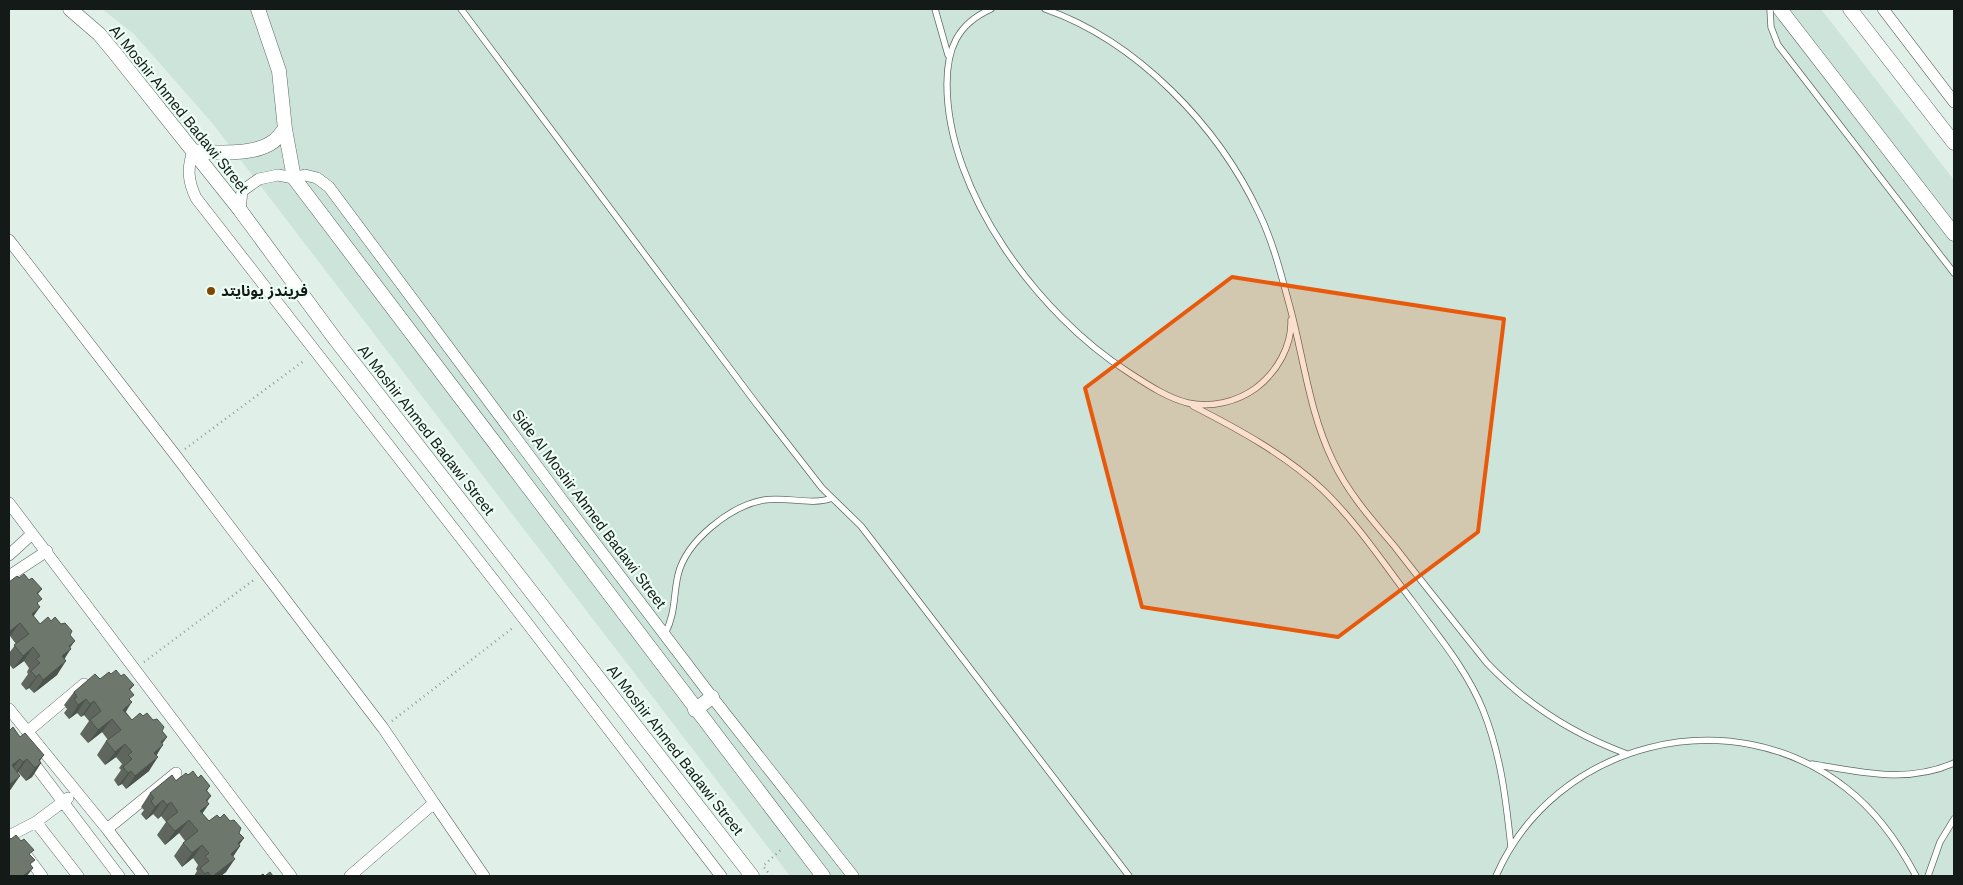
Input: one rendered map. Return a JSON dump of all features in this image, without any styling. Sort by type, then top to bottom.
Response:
[{"type":"street","name":"Al Moshir Ahmed Badawi Street","points":[[70,9],[80,13],[114,52],[240,210],[335,339],[752,876]]},
{"type":"street","points":[[258,9],[279,71],[285,129],[294,178],[695,710],[823,876]]},
{"type":"street","points":[[1780,9],[1954,234]]},
{"type":"street","points":[[1850,9],[1954,143]]},
{"type":"street","points":[[1883,9],[1954,102]]},
{"type":"street","points":[[285,129],[274,142],[246,151],[218,154],[193,151],[189,162],[188,175],[190,187],[196,198],[524,619],[721,876]]},
{"type":"street","name":"Side Al Moshir Ahmed Badawi Street","points":[[240,210],[242,191],[259,179],[278,175],[294,178],[305,175],[317,178],[329,187],[712,697],[854,876]]},
{"type":"street","points":[[9,240],[383,728],[484,876]]},
{"type":"street","points":[[9,503],[291,876]]},
{"type":"street","points":[[9,554],[32,534]]},
{"type":"street","points":[[9,576],[47,551]]},
{"type":"street","points":[[28,731],[93,676]]},
{"type":"street","points":[[695,710],[712,697]]},
{"type":"street","points":[[9,708],[143,876]]},
{"type":"street","points":[[20,744],[119,876]]},
{"type":"street","points":[[107,829],[176,773]]},
{"type":"street","points":[[42,876],[10,835],[36,822],[77,791]]},
{"type":"street","points":[[350,876],[434,803]]},
{"type":"street","points":[[36,822],[78,876]]},
{"type":"lane","points":[[461,9],[755,402],[832,498],[861,526],[1129,876]]},
{"type":"lane","points":[[935,9],[949,56]]},
{"type":"lane","points":[[991,9],[975,18],[966,26],[952,45],[949,56],[947,95],[952,135],[958,154],[984,214],[1012,259],[1047,304],[1091,345],[1138,379],[1186,402],[1253,439],[1290,463],[1322,489],[1350,520],[1447,648],[1471,686],[1490,730],[1503,777],[1511,847]]},
{"type":"lane","points":[[1045,9],[1095,31],[1132,56],[1166,87],[1203,126],[1235,169],[1260,214],[1269,237],[1290,310],[1318,424],[1333,462],[1354,497],[1487,663],[1504,680],[1534,706],[1561,724],[1582,736],[1627,754]]},
{"type":"lane","points":[[1770,9],[1771,27],[1778,45],[1954,273]]},
{"type":"lane","points":[[1186,402],[1206,404],[1227,402],[1245,394],[1262,383],[1272,374],[1285,350],[1289,337],[1290,310]]},
{"type":"lane","points":[[665,634],[673,616],[678,575],[684,560],[701,537],[736,510],[756,502],[778,499],[819,501],[832,498]]},
{"type":"lane","points":[[1496,876],[1511,847],[1537,813],[1558,793],[1588,772],[1627,754],[1671,742],[1717,740],[1763,747],[1806,763],[1845,787],[1868,808],[1893,837],[1916,876]]},
{"type":"lane","points":[[1806,763],[1893,776],[1919,774],[1954,762]]},
{"type":"lane","points":[[1928,876],[1940,842],[1954,820]]},
{"type":"path","points":[[176,456],[315,353]]},
{"type":"path","points":[[134,669],[264,572]]},
{"type":"path","points":[[383,728],[524,619]]},
{"type":"path","points":[[771,876],[763,866],[794,839]]},
{"type":"highlighted area","points":[[1232,277],[1504,319],[1478,532],[1338,637],[1142,607],[1085,388]]},
{"type":"shaded area","points":[[102,9],[1821,9],[1954,180],[1954,876],[790,876],[213,124],[134,34]]},
{"type":"building","points":[[24,574],[29,580],[32,578],[42,589],[37,593],[42,599],[37,603],[40,607],[32,614],[40,624],[48,617],[51,621],[55,617],[61,624],[65,623],[72,631],[70,635],[75,641],[69,646],[71,649],[62,656],[66,661],[43,680],[39,674],[36,677],[31,671],[40,663],[36,659],[40,656],[33,647],[23,656],[14,645],[29,634],[20,623],[9,632],[9,582],[17,576],[19,578]]},
{"type":"building","points":[[116,670],[121,676],[124,674],[134,685],[129,689],[134,695],[129,699],[132,702],[123,710],[132,720],[140,713],[143,716],[147,713],[153,720],[157,719],[164,727],[162,731],[167,737],[161,742],[163,745],[154,753],[158,757],[135,776],[131,771],[128,773],[123,767],[132,759],[128,755],[132,752],[125,744],[115,752],[106,741],[121,730],[112,719],[98,730],[90,720],[101,711],[94,701],[90,704],[86,699],[78,705],[74,699],[77,697],[74,692],[95,674],[100,679],[109,672],[111,674]]},
{"type":"building","points":[[13,727],[20,737],[25,733],[44,755],[39,760],[41,763],[35,768],[27,759],[23,762],[20,759],[12,765],[20,776],[10,784],[9,729]]},
{"type":"building","points":[[193,771],[198,778],[201,775],[210,786],[206,790],[211,796],[206,800],[209,804],[200,811],[209,821],[217,815],[220,818],[224,814],[230,821],[234,820],[241,828],[239,833],[244,838],[238,843],[240,846],[231,854],[235,859],[213,876],[208,872],[205,874],[200,868],[209,861],[205,856],[209,853],[202,845],[192,853],[183,843],[198,831],[189,820],[175,831],[166,821],[178,812],[171,802],[167,805],[163,800],[155,807],[151,801],[154,798],[150,793],[172,775],[176,781],[186,773],[188,775]]},
{"type":"building","points":[[16,835],[21,841],[24,839],[34,850],[29,854],[35,860],[30,864],[33,868],[24,875],[26,876],[9,876],[9,837],[11,839]]},
{"type":"building","points":[[270,872],[273,876],[265,876]]},
{"type":"place","name":"فريندز يونايتد","points":[[211,291]]}]
